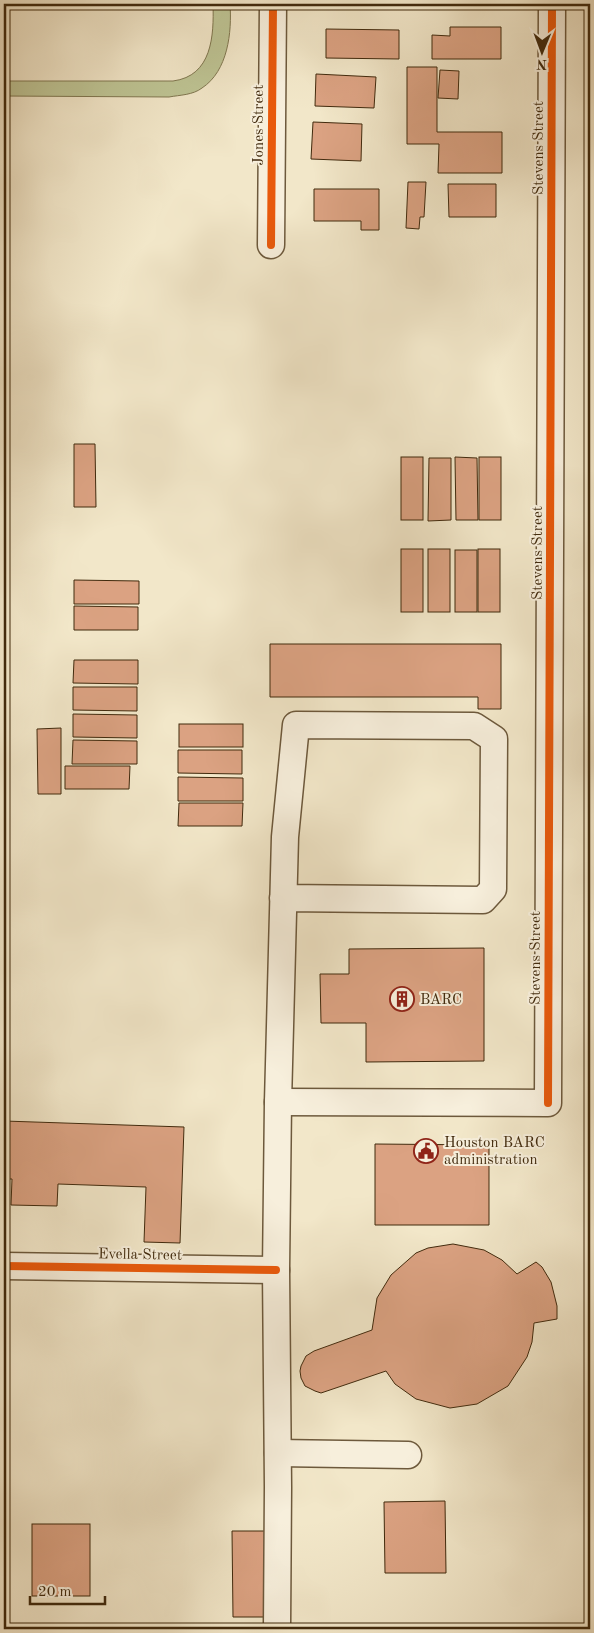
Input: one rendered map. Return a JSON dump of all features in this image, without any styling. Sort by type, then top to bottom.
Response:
[{"type":"street","name":"Jones Street","points":[[271,246],[273,4]]},
{"type":"street","name":"Stevens Street","points":[[278,1102],[548,1103],[552,4]]},
{"type":"street","points":[[277,1629],[276,1270],[278,1102],[283,898],[285,837],[296,725],[474,726],[494,739],[493,889],[483,900],[283,898]]},
{"type":"street","name":"Evella Street","points":[[4,1266],[276,1270]]},
{"type":"street","points":[[278,1453],[408,1455]]},
{"type":"green space","points":[[213,4],[230,4],[229,38],[218,72],[211,81],[195,92],[169,97],[4,96],[4,81],[173,81],[186,78],[196,71],[208,53],[213,29]]},
{"type":"building","points":[[450,27],[501,27],[501,59],[432,59],[432,35],[450,36]]},
{"type":"building","points":[[326,29],[399,30],[399,59],[326,58]]},
{"type":"building","points":[[407,67],[437,67],[437,132],[502,132],[502,173],[438,173],[439,144],[407,144]]},
{"type":"building","points":[[440,70],[459,71],[458,99],[438,98]]},
{"type":"building","points":[[316,74],[376,77],[374,108],[315,106]]},
{"type":"building","points":[[313,122],[362,124],[361,161],[311,159]]},
{"type":"building","points":[[408,182],[426,182],[424,217],[420,217],[419,229],[406,228]]},
{"type":"building","points":[[448,184],[496,184],[496,217],[449,217]]},
{"type":"building","points":[[314,189],[379,189],[379,230],[361,230],[361,221],[314,221]]},
{"type":"building","points":[[74,444],[95,444],[96,507],[74,507]]},
{"type":"building","points":[[401,457],[423,457],[423,520],[401,520]]},
{"type":"building","points":[[455,457],[477,458],[478,520],[456,520]]},
{"type":"building","points":[[479,457],[501,457],[501,520],[479,520]]},
{"type":"building","points":[[429,458],[451,458],[451,520],[428,521]]},
{"type":"building","points":[[401,549],[423,549],[423,612],[401,612]]},
{"type":"building","points":[[428,549],[450,549],[450,612],[428,612]]},
{"type":"building","points":[[478,549],[500,549],[500,612],[478,612]]},
{"type":"building","points":[[455,550],[477,550],[477,612],[455,612]]},
{"type":"building","points":[[74,580],[139,581],[139,604],[74,604]]},
{"type":"building","points":[[74,606],[138,607],[138,630],[74,630]]},
{"type":"building","points":[[270,644],[501,644],[501,709],[478,709],[478,697],[270,697]]},
{"type":"building","points":[[74,660],[138,660],[138,684],[73,683]]},
{"type":"building","points":[[73,687],[137,687],[137,711],[73,710]]},
{"type":"building","points":[[73,714],[137,715],[137,738],[73,737]]},
{"type":"building","points":[[179,724],[243,724],[243,747],[179,747]]},
{"type":"building","points":[[61,728],[61,794],[38,794],[37,729]]},
{"type":"building","points":[[73,740],[137,741],[137,764],[72,764]]},
{"type":"building","points":[[178,750],[242,750],[242,774],[178,773]]},
{"type":"building","points":[[65,766],[130,766],[129,789],[65,789]]},
{"type":"building","points":[[178,777],[243,778],[243,801],[178,801]]},
{"type":"building","points":[[179,803],[243,803],[242,826],[178,826]]},
{"type":"building","name":"BARC","points":[[484,948],[484,1061],[366,1062],[366,1023],[321,1023],[320,974],[349,974],[349,949]]},
{"type":"building","points":[[4,1121],[184,1127],[180,1243],[144,1242],[146,1187],[58,1184],[57,1206],[11,1205],[12,1179],[4,1179]]},
{"type":"building","points":[[375,1144],[489,1145],[489,1225],[375,1225]]},
{"type":"building","points":[[453,1244],[484,1250],[502,1260],[517,1274],[536,1262],[542,1267],[551,1282],[557,1306],[557,1319],[534,1323],[532,1342],[527,1357],[508,1386],[477,1404],[450,1408],[416,1399],[395,1384],[386,1371],[321,1393],[305,1386],[300,1371],[306,1356],[314,1351],[372,1330],[377,1298],[391,1275],[416,1253],[428,1248]]},
{"type":"building","points":[[445,1501],[446,1573],[385,1573],[384,1502]]},
{"type":"building","points":[[32,1524],[90,1524],[90,1596],[32,1596]]},
{"type":"building","points":[[232,1531],[265,1531],[266,1617],[233,1617]]},
{"type":"cycle path","points":[[271,245],[273,4]]},
{"type":"cycle path","points":[[548,1103],[552,4]]},
{"type":"cycle path","points":[[4,1266],[276,1270]]},
{"type":"place","name":"BARC","points":[[402,999]]},
{"type":"place","name":"Houston BARC administration","points":[[426,1151]]}]
